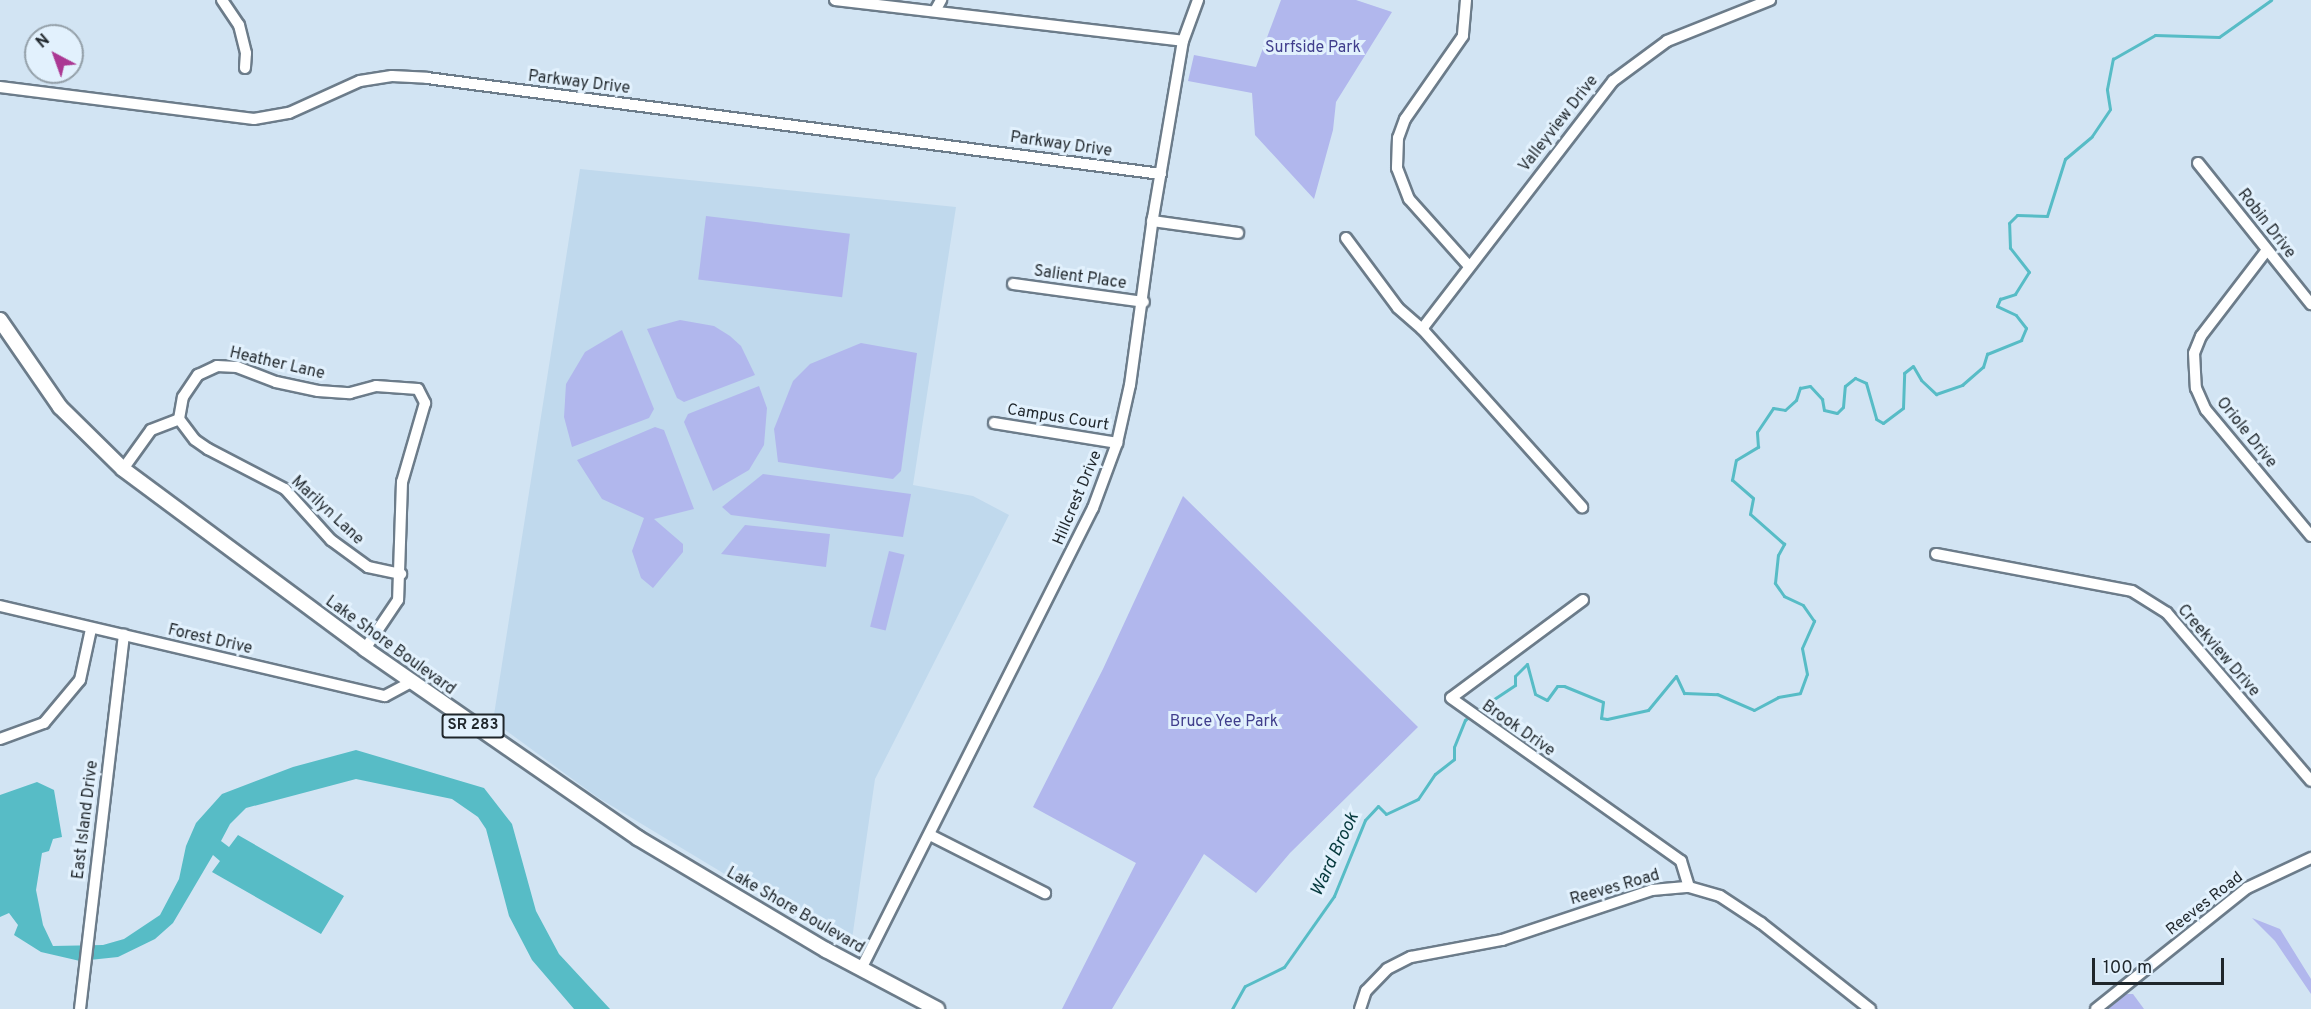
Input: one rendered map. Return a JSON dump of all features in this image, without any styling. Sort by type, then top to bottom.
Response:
[{"type":"main road","name":"Lake Shore Boulevard","points":[[0,320],[60,407],[123,469],[365,649],[628,831],[862,968],[938,1009]]},
{"type":"street","points":[[222,0],[239,25],[246,53],[245,68]]},
{"type":"street","points":[[835,0],[1183,41]]},
{"type":"street","points":[[935,12],[941,0]]},
{"type":"street","name":"Hillcrest Drive","points":[[862,968],[1093,508],[1117,443],[1144,302],[1152,221],[1183,41],[1198,0]]},
{"type":"street","points":[[1466,0],[1462,36],[1405,119],[1398,138],[1397,168],[1408,199],[1469,266]]},
{"type":"street","name":"Valleyview Drive","points":[[1422,329],[1613,81],[1667,41],[1770,0]]},
{"type":"street","name":"Parkway Drive","points":[[0,87],[254,119],[289,113],[360,81],[404,76],[1161,174]]},
{"type":"street","name":"Robin Drive","points":[[2198,163],[2311,304]]},
{"type":"street","points":[[1152,221],[1238,233]]},
{"type":"street","points":[[1346,238],[1398,308],[1422,329],[1581,507]]},
{"type":"street","name":"Oriole Drive","points":[[2267,250],[2201,336],[2194,352],[2196,388],[2206,410],[2311,536]]},
{"type":"street","name":"Salient Place","points":[[1013,284],[1144,302]]},
{"type":"street","name":"Heather Lane","points":[[179,419],[189,385],[198,375],[217,366],[237,368],[318,391],[350,393],[376,386],[418,389],[425,403],[402,482],[401,574],[398,600],[365,649]]},
{"type":"street","points":[[123,469],[151,430],[179,419]]},
{"type":"street","name":"Marilyn Lane","points":[[179,419],[208,449],[285,489],[331,540],[368,567],[401,574]]},
{"type":"street","name":"Campus Court","points":[[994,423],[1117,443]]},
{"type":"street","name":"Creekview Drive","points":[[1936,554],[2132,591],[2167,613],[2311,781]]},
{"type":"street","name":"Brook Drive","points":[[1583,600],[1451,698],[1463,709],[1681,861],[1689,887]]},
{"type":"street","name":"Forest Drive","points":[[0,606],[385,696],[411,682]]},
{"type":"street","points":[[0,739],[44,723],[80,680],[91,629]]},
{"type":"street","name":"East Island Drive","points":[[80,1009],[82,969],[124,635]]},
{"type":"street","points":[[930,835],[1045,893]]},
{"type":"street","name":"Reeves Road","points":[[2096,1009],[2247,888],[2311,858]]},
{"type":"street","name":"Reeves Road","points":[[1360,1009],[1366,991],[1388,969],[1411,957],[1502,940],[1652,890],[1689,887],[1720,896],[1761,923],[1870,1009]]},
{"type":"shaded area","points":[[580,169],[956,207],[913,485],[973,496],[1009,515],[875,779],[851,946],[847,948],[597,797],[493,721]]},
{"type":"shaded area","points":[[356,750],[484,788],[512,824],[536,911],[559,954],[610,1009],[574,1009],[532,960],[509,916],[486,829],[478,817],[452,799],[356,779],[246,808],[230,824],[221,841],[229,847],[238,835],[344,896],[321,934],[212,872],[220,861],[213,855],[173,923],[155,939],[118,957],[80,961],[41,952],[14,935],[18,925],[9,913],[0,917],[0,795],[37,782],[54,790],[62,837],[53,839],[49,851],[42,853],[36,890],[43,925],[53,946],[103,945],[124,939],[160,915],[179,879],[186,846],[196,823],[222,794],[293,767]]},
{"type":"green space","name":"Surfside Park","points":[[1281,0],[1356,0],[1392,12],[1336,102],[1333,130],[1314,199],[1255,135],[1252,93],[1188,81],[1194,55],[1256,67]]},
{"type":"green space","points":[[706,216],[850,234],[842,297],[698,280]]},
{"type":"green space","points":[[680,320],[714,326],[730,336],[741,346],[755,375],[684,402],[677,398],[647,329]]},
{"type":"green space","points":[[622,330],[654,409],[649,418],[572,447],[564,417],[566,384],[585,352]]},
{"type":"green space","points":[[861,343],[917,353],[901,471],[893,479],[778,462],[774,429],[793,381],[810,364]]},
{"type":"green space","points":[[759,386],[767,408],[764,445],[749,470],[713,491],[684,422],[688,414]]},
{"type":"green space","points":[[655,427],[664,430],[694,509],[654,519],[683,544],[683,552],[653,588],[641,578],[632,551],[644,518],[602,499],[577,460]]},
{"type":"green space","points":[[763,474],[911,494],[903,537],[731,515],[722,507]]},
{"type":"green space","name":"Bruce Yee Park","points":[[1183,496],[1418,727],[1290,853],[1256,893],[1204,854],[1112,1009],[1062,1009],[1136,863],[1033,807],[1103,669]]},
{"type":"green space","points":[[745,525],[830,534],[826,567],[721,554]]},
{"type":"green space","points":[[889,551],[905,555],[886,631],[870,627]]},
{"type":"green space","points":[[2252,918],[2280,929],[2311,979],[2311,994],[2275,941]]},
{"type":"green space","points":[[2124,994],[2133,994],[2144,1009],[2108,1009]]},
{"type":"waterway","name":"Ward Brook","points":[[1476,711],[1515,685],[1515,676],[1527,664],[1535,694],[1547,700],[1557,686],[1564,686],[1603,702],[1601,718],[1607,719],[1648,710],[1676,676],[1684,693],[1717,694],[1754,710],[1778,697],[1800,693],[1807,674],[1802,648],[1814,621],[1803,605],[1784,596],[1775,583],[1778,555],[1784,544],[1750,514],[1753,498],[1732,480],[1736,460],[1758,447],[1757,432],[1773,408],[1785,410],[1796,400],[1800,388],[1810,386],[1822,399],[1824,410],[1837,413],[1843,407],[1845,386],[1855,378],[1866,383],[1876,419],[1883,423],[1903,408],[1904,373],[1913,366],[1921,380],[1936,394],[1962,385],[1983,367],[1987,354],[2021,340],[2026,328],[2016,315],[1997,306],[2000,299],[2015,294],[2029,272],[2010,248],[2009,223],[2017,215],[2047,216],[2065,159],[2092,136],[2110,109],[2107,89],[2113,59],[2155,35],[2219,37],[2271,0]]},
{"type":"waterway","name":"Ward Brook","points":[[1232,1009],[1245,986],[1284,967],[1334,896],[1365,820],[1378,806],[1386,814],[1418,799],[1435,774],[1454,759],[1454,747],[1465,720],[1471,715]]}]
